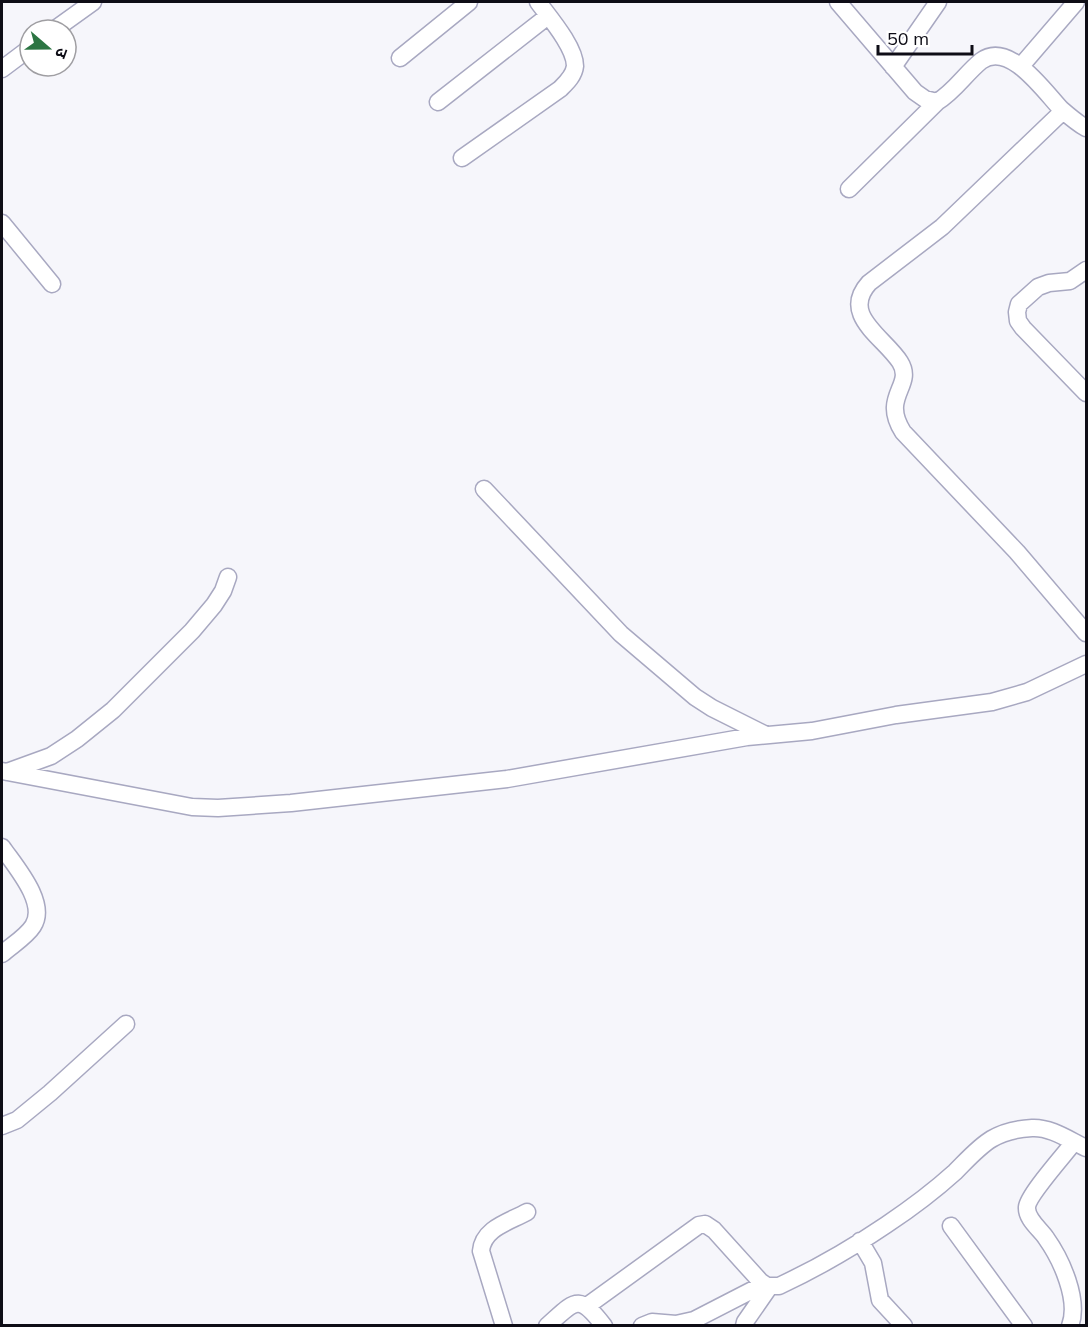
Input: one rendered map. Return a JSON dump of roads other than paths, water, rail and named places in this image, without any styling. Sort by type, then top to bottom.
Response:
[{"type":"street","points":[[71,18],[93,2]]},
{"type":"street","points":[[400,58],[470,2]]},
{"type":"street","points":[[462,158],[560,89],[569,80],[575,68],[572,52],[538,2]]},
{"type":"street","points":[[894,67],[938,2]]},
{"type":"street","points":[[1021,66],[1076,2]]},
{"type":"street","points":[[846,5],[915,92],[925,99],[937,102]]},
{"type":"street","points":[[438,102],[548,16]]},
{"type":"street","points":[[849,189],[982,60],[997,56],[1009,59],[1021,66],[1063,111],[1086,129]]},
{"type":"street","points":[[2,69],[18,57]]},
{"type":"street","points":[[1063,111],[942,227],[869,282],[862,291],[859,312],[900,362],[906,375],[894,405],[898,424],[903,432],[1024,560],[1086,633]]},
{"type":"street","points":[[2,223],[52,284]]},
{"type":"street","points":[[1086,270],[1070,281],[1049,283],[1038,287],[1019,304],[1017,312],[1018,321],[1023,328],[1086,393]]},
{"type":"street","points":[[484,489],[621,634],[654,660],[672,678],[712,708],[766,735]]},
{"type":"street","points":[[4,772],[51,756],[77,739],[113,710],[192,631],[214,605],[228,577]]},
{"type":"street","points":[[4,772],[192,807],[218,808],[291,803],[507,779],[766,735],[812,731],[896,715],[992,702],[1027,692],[1085,668]]},
{"type":"street","points":[[2,847],[35,897],[38,914],[29,930],[2,954]]},
{"type":"street","points":[[2,1126],[17,1120],[126,1024]]},
{"type":"street","points":[[587,1306],[699,1225],[705,1224],[714,1230],[760,1282],[779,1286],[860,1240],[910,1208],[955,1172],[977,1148],[1013,1131],[1041,1128],[1080,1145],[1030,1198],[1027,1210],[1062,1266],[1074,1311],[1070,1326]]},
{"type":"street","points":[[504,1326],[481,1251],[482,1242],[492,1230],[527,1212]]},
{"type":"street","points":[[951,1226],[1024,1326]]},
{"type":"street","points":[[860,1240],[873,1263],[880,1300],[904,1326]]},
{"type":"street","points":[[642,1326],[652,1322],[676,1324],[694,1320],[767,1285]]},
{"type":"street","points":[[744,1326],[767,1285]]},
{"type":"street","points":[[547,1326],[574,1304],[580,1303],[591,1308],[604,1326]]}]
